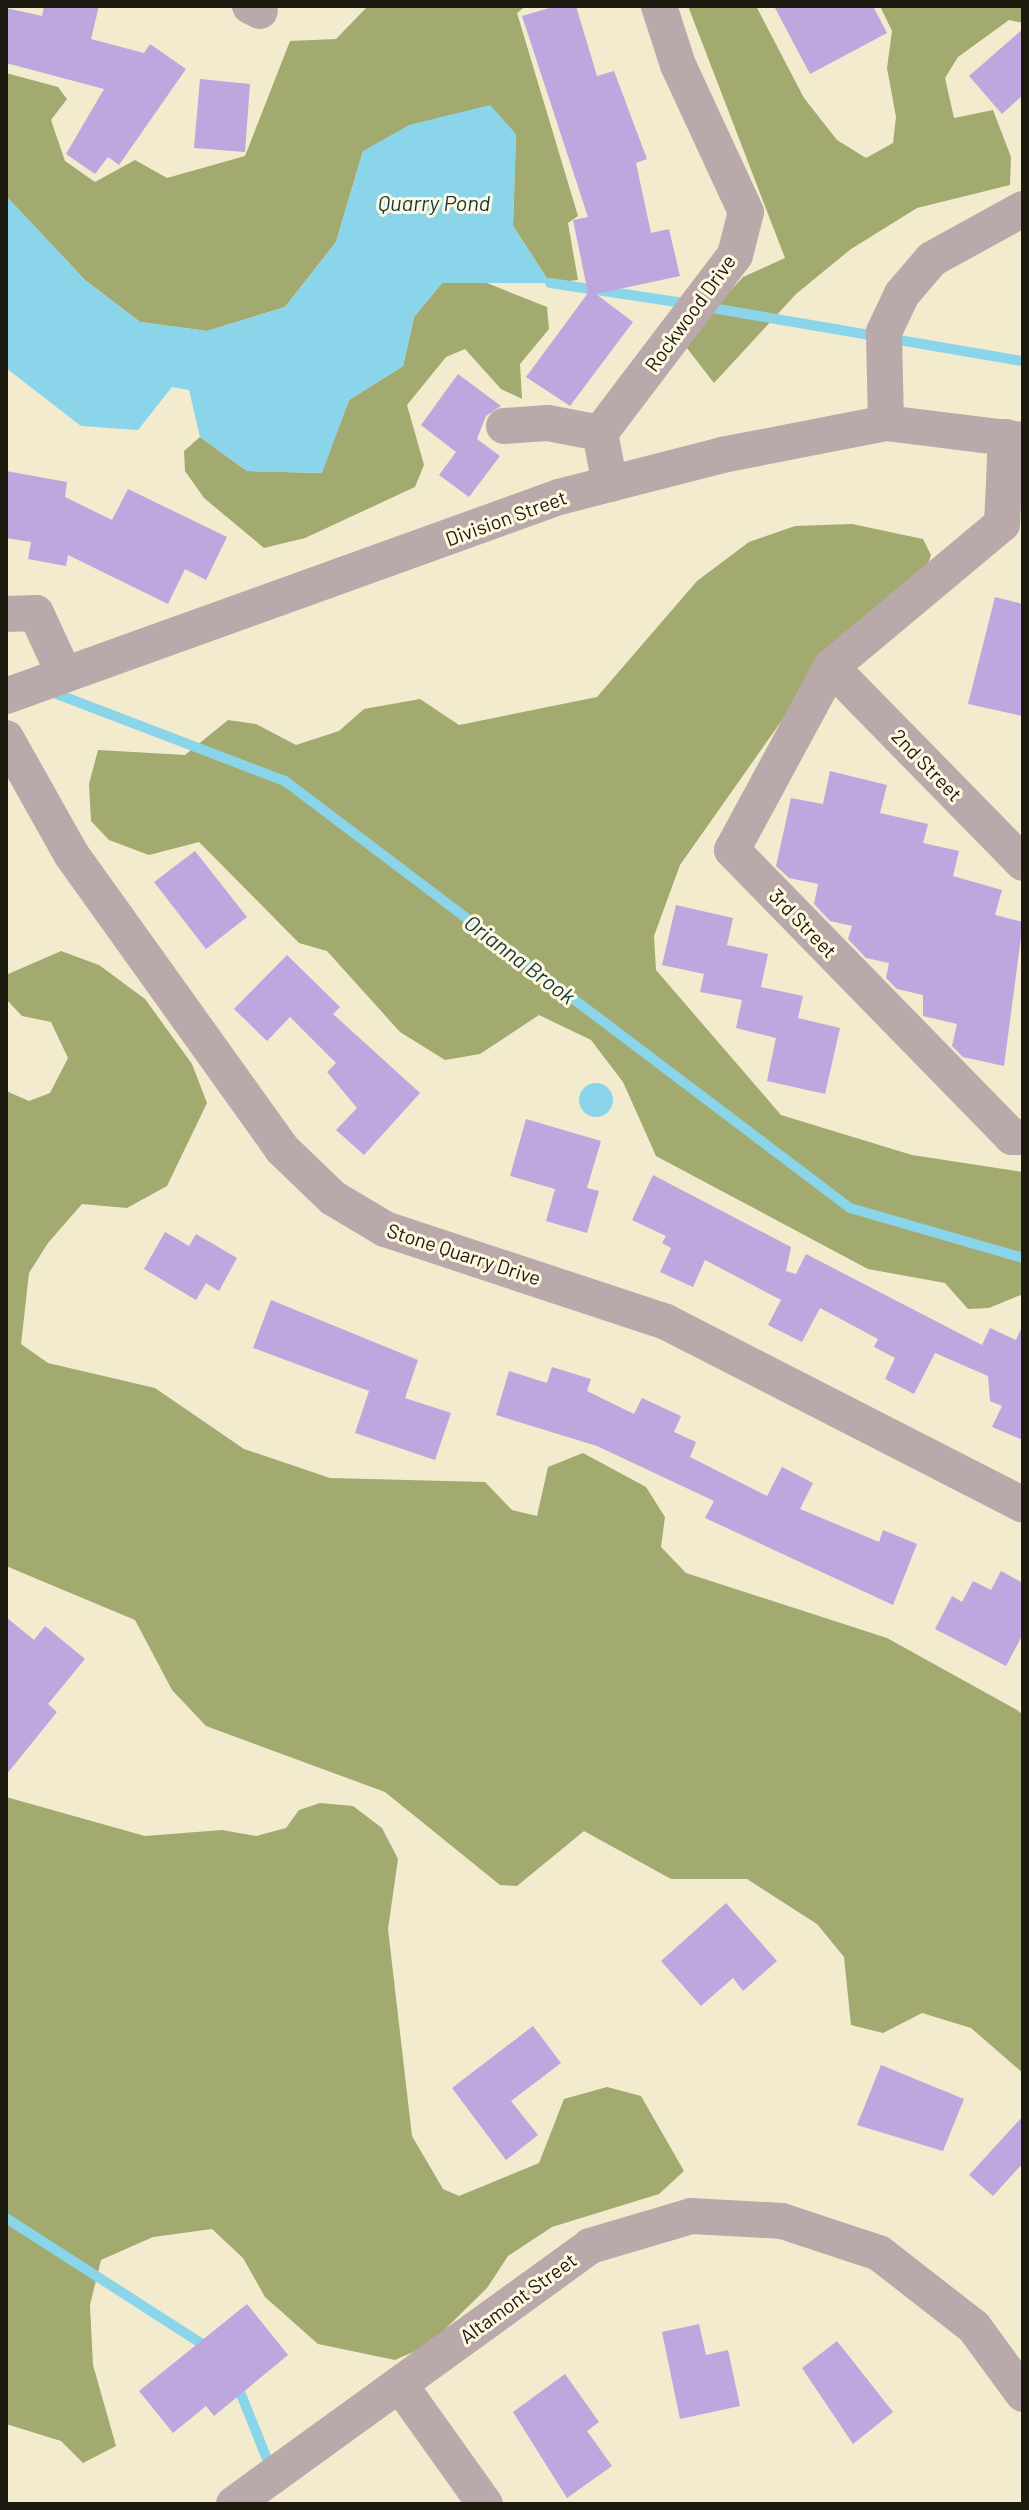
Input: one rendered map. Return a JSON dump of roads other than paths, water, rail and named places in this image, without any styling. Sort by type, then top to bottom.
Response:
[{"type":"street","name":"Rockwood Drive","points":[[600,433],[735,255],[746,212],[678,65],[659,6]]},
{"type":"street","points":[[886,423],[884,332],[902,294],[932,259],[1023,209]]},
{"type":"street","points":[[504,426],[548,423],[600,433],[610,484]]},
{"type":"street","name":"Division Street","points":[[6,696],[610,484],[886,423],[1015,438]]},
{"type":"street","points":[[831,667],[1013,535],[1015,438]]},
{"type":"street","points":[[6,614],[36,613],[64,674]]},
{"type":"street","name":"2nd Street","points":[[831,667],[1023,863]]},
{"type":"street","name":"3rd Street","points":[[831,667],[732,850],[1012,1137],[1023,1137]]},
{"type":"street","name":"Stone Quarry Drive","points":[[6,738],[71,854],[282,1149],[333,1198],[385,1229],[666,1322],[1023,1505]]},
{"type":"street","name":"Altamont Street","points":[[234,2504],[590,2246],[691,2216],[782,2221],[879,2253],[974,2327],[1023,2394]]},
{"type":"street","points":[[400,2385],[485,2504]]},
{"type":"water","name":"Quarry Pond","points":[[490,105],[516,134],[513,226],[550,283],[442,283],[414,317],[403,366],[349,400],[322,473],[247,471],[200,437],[189,390],[172,387],[138,430],[81,426],[6,368],[6,196],[85,280],[140,322],[207,331],[285,307],[336,242],[363,151],[409,125]]},
{"type":"water","points":[[596,1083],[608,1088],[613,1100],[608,1112],[596,1117],[584,1112],[579,1100],[584,1088]]},
{"type":"waterway","points":[[550,283],[690,304]]},
{"type":"waterway","points":[[706,307],[1023,361]]},
{"type":"waterway","name":"Orianna Brook","points":[[49,691],[285,781],[850,1208],[1023,1258]]},
{"type":"waterway","points":[[6,2218],[210,2349]]},
{"type":"waterway","points":[[236,2382],[272,2471]]}]
